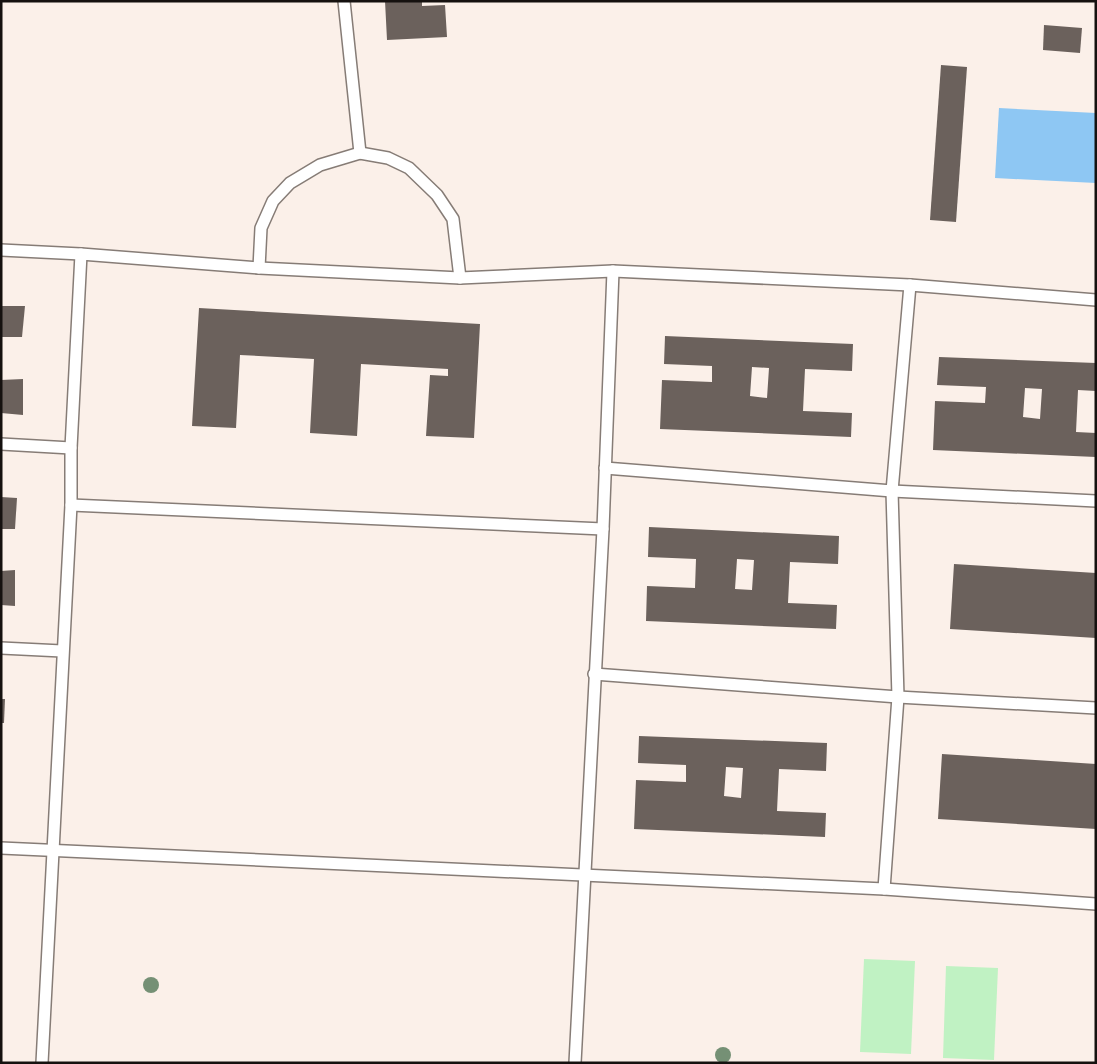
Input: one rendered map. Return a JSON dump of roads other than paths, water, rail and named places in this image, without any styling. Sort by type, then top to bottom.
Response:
[{"type":"lane","points":[[344,1],[360,153]]},
{"type":"lane","points":[[259,268],[262,228],[273,201],[290,183],[320,165],[360,153],[388,158],[409,168],[437,196],[453,219],[460,278]]},
{"type":"lane","points":[[1,250],[81,254],[259,268],[460,278],[613,271],[910,285],[1096,300]]},
{"type":"lane","points":[[42,1063],[62,651],[72,505],[71,448],[81,254]]},
{"type":"lane","points":[[575,1063],[603,529],[613,271]]},
{"type":"lane","points":[[884,890],[898,697],[892,491],[910,285]]},
{"type":"lane","points":[[1,444],[71,448]]},
{"type":"lane","points":[[605,468],[892,491],[1096,502]]},
{"type":"lane","points":[[72,505],[603,529]]},
{"type":"lane","points":[[1,648],[62,651]]},
{"type":"lane","points":[[594,674],[898,697],[1096,708]]},
{"type":"lane","points":[[1,848],[884,890],[1096,904]]},
{"type":"water","points":[[999,108],[1096,113],[1096,183],[995,178]]}]
